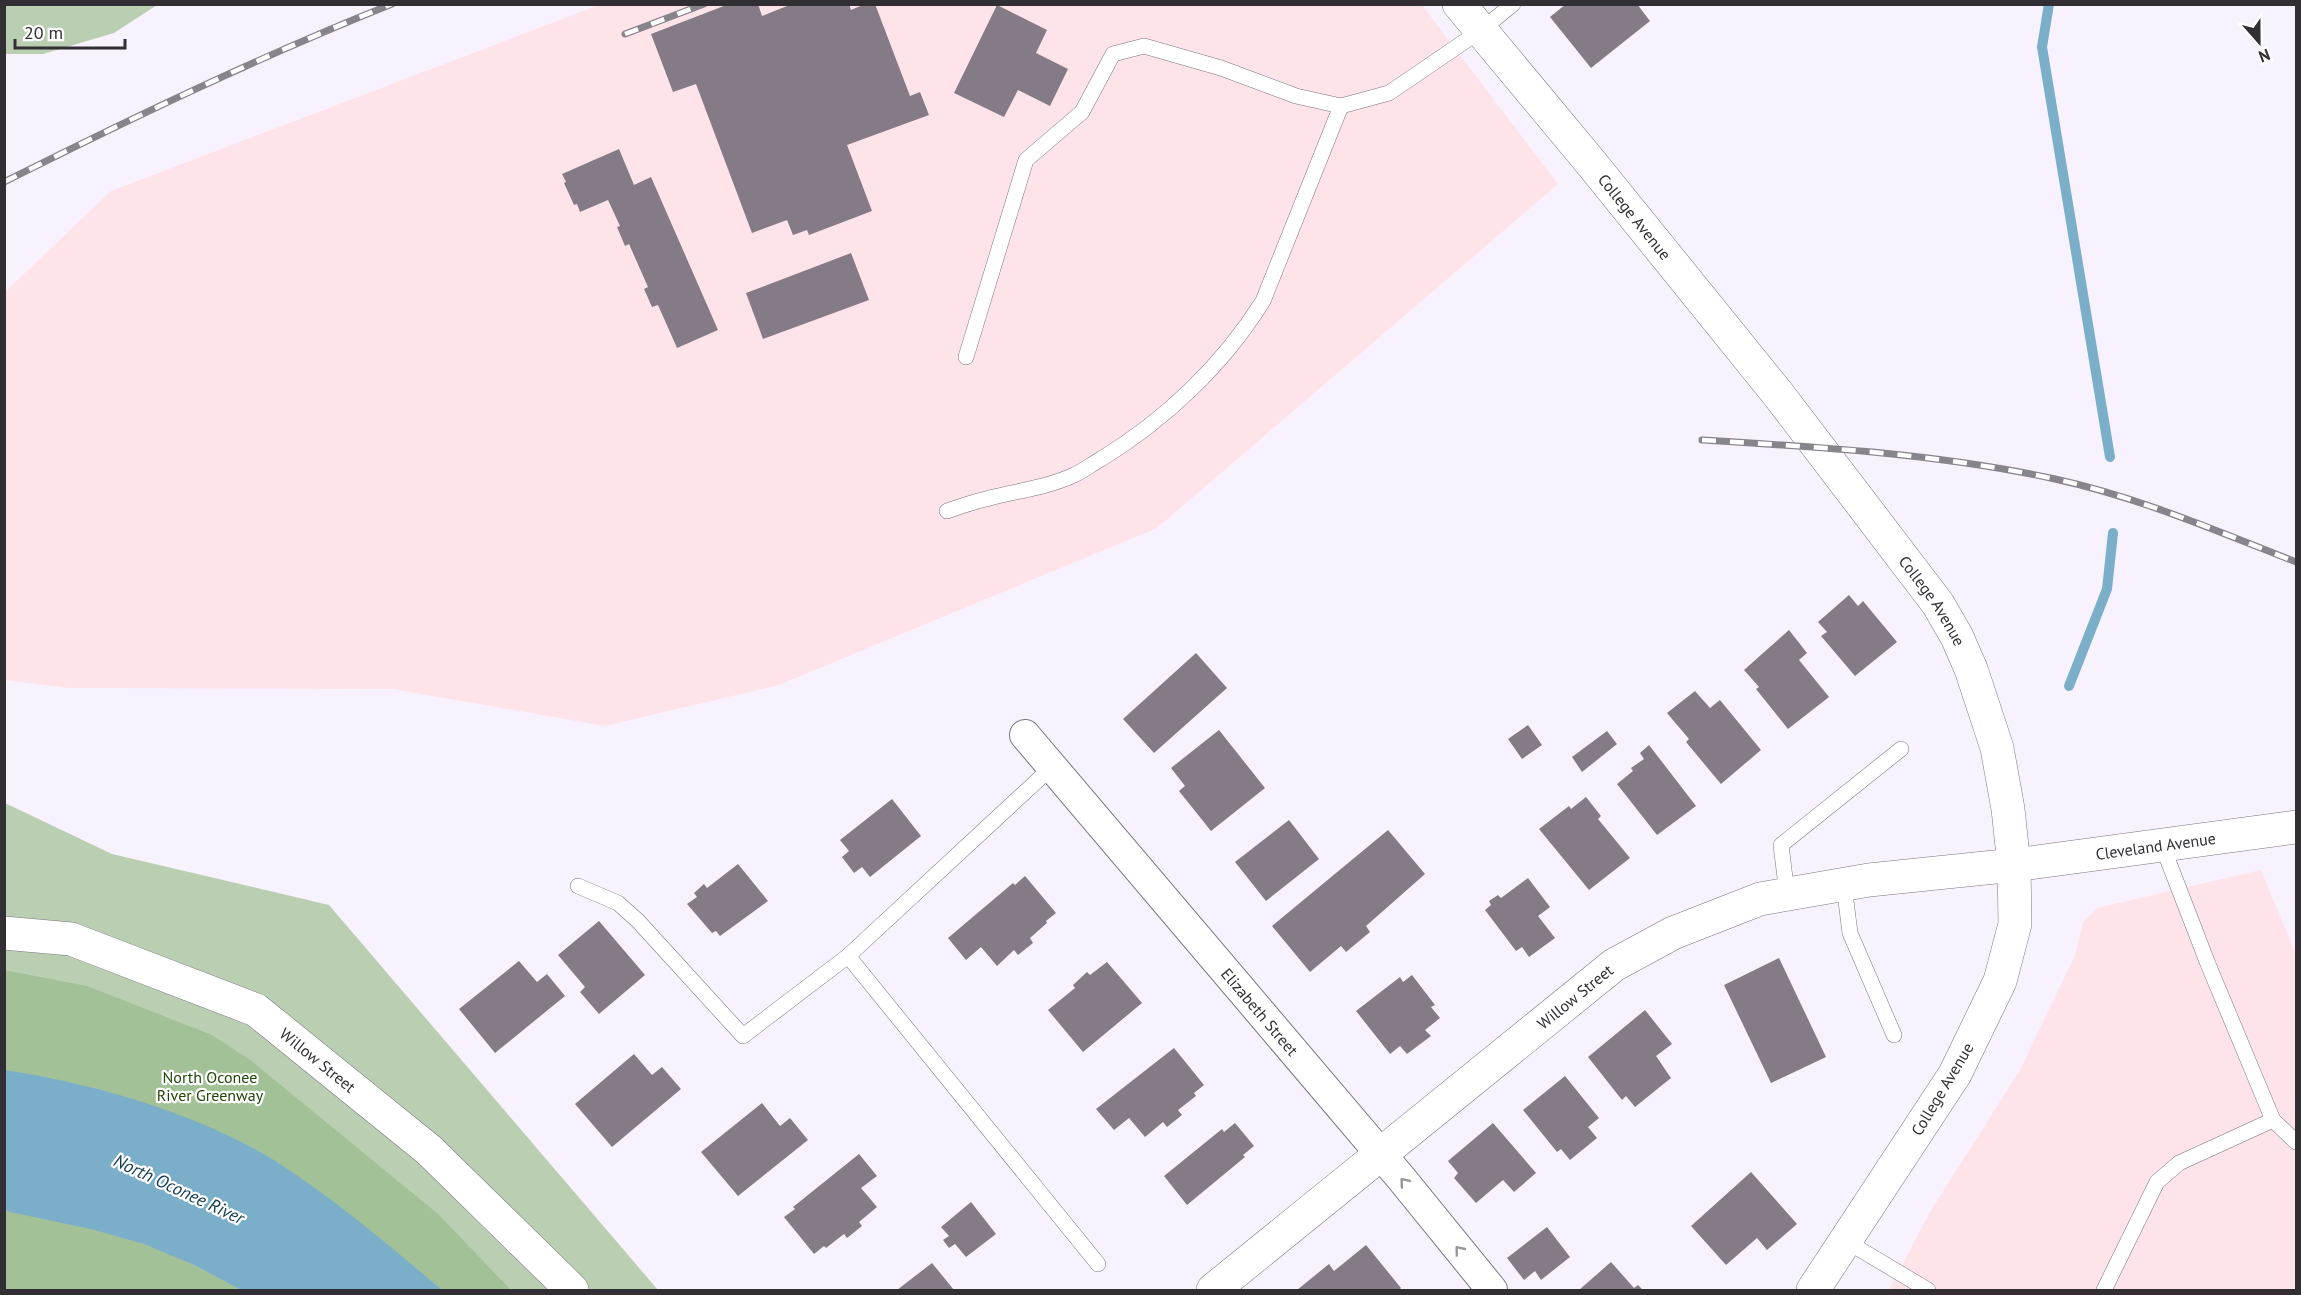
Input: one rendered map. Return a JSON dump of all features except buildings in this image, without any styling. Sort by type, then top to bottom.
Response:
[{"type":"street","name":"College Avenue","points":[[1459,4],[1778,394],[1938,604],[1957,637],[1971,669],[1997,748],[2008,809],[2014,866],[2015,924],[2000,981],[1955,1074],[1813,1290]]},
{"type":"street","name":"Elizabeth Street","points":[[1025,735],[1492,1290]]},
{"type":"street","name":"Cleveland Avenue","points":[[2014,866],[2296,827]]},
{"type":"street","name":"Willow Street","points":[[1213,1290],[1614,965],[1673,933],[1760,899],[1844,885],[2014,866]]},
{"type":"street","name":"Willow Street","points":[[4,933],[71,939],[256,1010],[429,1150],[572,1290]]},
{"type":"lane","points":[[966,357],[1026,160],[1082,112],[1113,54],[1144,46],[1221,68],[1296,96],[1341,106],[1389,93],[1480,31],[1513,4]]},
{"type":"lane","points":[[947,511],[983,499],[1074,476],[1143,432],[1193,386],[1248,326],[1263,302],[1341,106]]},
{"type":"lane","points":[[1787,894],[1781,845],[1901,749]]},
{"type":"lane","points":[[578,886],[618,903],[638,921],[743,1036],[848,956],[1052,766]]},
{"type":"lane","points":[[2162,845],[2208,964],[2273,1120],[2296,1143]]},
{"type":"lane","points":[[1844,885],[1850,933],[1894,1035]]},
{"type":"lane","points":[[848,956],[1098,1264]]},
{"type":"lane","points":[[2104,1290],[2157,1182],[2179,1163],[2273,1120]]},
{"type":"lane","points":[[1846,1241],[1928,1290]]},
{"type":"shaded area","points":[[599,5],[1422,5],[1558,184],[1157,528],[779,685],[605,726],[393,689],[67,688],[5,680],[5,292],[111,191]]},
{"type":"shaded area","points":[[2261,870],[2296,955],[2296,1290],[1889,1290],[1930,1212],[2020,1070],[2075,955],[2083,923],[2097,908]]},
{"type":"green space","points":[[4,5],[157,5],[114,33],[43,54],[5,54]]},
{"type":"green space","name":"North Oconee River Greenway","points":[[5,803],[112,854],[329,905],[658,1290],[5,1290]]},
{"type":"green space","points":[[4,970],[87,986],[212,1035],[249,1059],[438,1214],[511,1290],[442,1290],[367,1228],[279,1163],[128,1099],[76,1084],[5,1070]]},
{"type":"green space","points":[[4,1211],[75,1224],[127,1238],[181,1259],[241,1290],[5,1290]]},
{"type":"water","name":"North Oconee River","points":[[4,1070],[74,1083],[147,1104],[183,1116],[250,1146],[322,1193],[442,1290],[241,1290],[194,1265],[144,1244],[91,1229],[5,1211]]},
{"type":"waterway","points":[[2049,4],[2042,47],[2110,457]]},
{"type":"waterway","points":[[2069,686],[2107,589],[2113,533]]},
{"type":"railway","points":[[4,182],[196,89],[392,4]]},
{"type":"railway","points":[[625,34],[704,4]]},
{"type":"railway","points":[[1702,440],[1835,449],[1923,458],[1967,463],[2055,479],[2147,505],[2296,562]]}]
